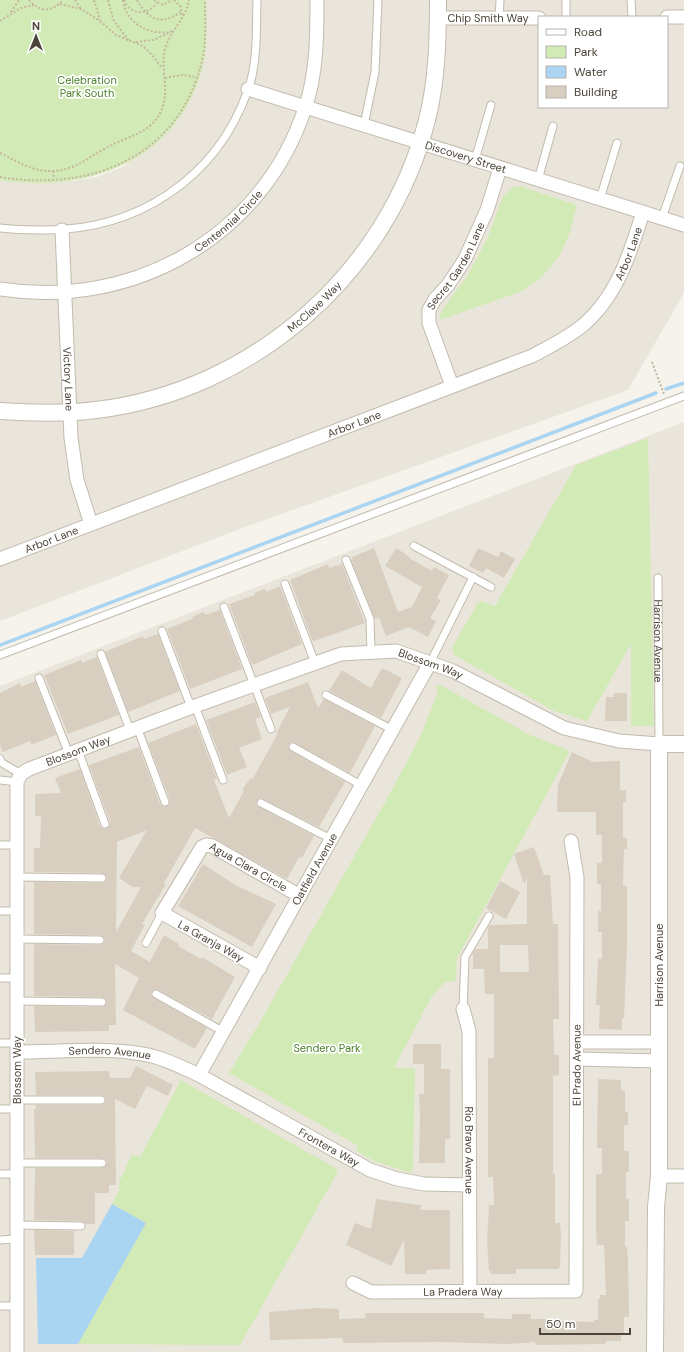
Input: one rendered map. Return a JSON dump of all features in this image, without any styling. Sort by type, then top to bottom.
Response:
[{"type":"street","name":"Centennial Circle","points":[[0,289],[64,291],[92,289],[144,275],[193,252],[215,237],[238,216],[272,176],[291,142],[306,107],[315,55],[317,0]]},
{"type":"street","name":"McCleve Way","points":[[0,410],[70,412],[96,410],[128,405],[193,386],[225,372],[285,334],[314,310],[335,288],[370,244],[399,198],[420,143],[427,119],[434,78],[438,0]]},
{"type":"street","points":[[668,17],[684,17]]},
{"type":"street","name":"Chip Smith Way","points":[[438,18],[538,18]]},
{"type":"street","name":"Discovery Street","points":[[248,89],[684,225]]},
{"type":"street","name":"Secret Garden Lane","points":[[452,386],[429,323],[429,310],[435,299],[448,285],[465,259],[488,210],[500,168]]},
{"type":"street","name":"Arbor Lane","points":[[0,559],[532,356],[558,342],[582,326],[605,301],[622,272],[643,212]]},
{"type":"street","name":"Victory Lane","points":[[62,230],[71,438],[77,480],[91,524]]},
{"type":"street","name":"Blossom Way","points":[[17,1352],[17,845],[19,778],[29,769],[193,706],[341,654],[372,652],[396,651],[453,671],[564,728],[619,742],[684,744]]},
{"type":"street","name":"Oatfield Avenue","points":[[199,1076],[430,663]]},
{"type":"street","name":"Harrison Avenue","points":[[655,1352],[656,1207],[658,1176],[659,744]]},
{"type":"street","name":"El Prado Avenue","points":[[570,841],[578,877],[576,1291]]},
{"type":"street","name":"Agua Clara Circle","points":[[162,914],[202,847],[206,844],[300,896]]},
{"type":"street","name":"La Granja Way","points":[[162,914],[260,968]]},
{"type":"street","name":"Rio Bravo Avenue","points":[[463,1009],[470,1031],[470,1292]]},
{"type":"street","points":[[578,1042],[658,1042]]},
{"type":"street","name":"Sendero Avenue","points":[[17,1047],[143,1054],[173,1063],[199,1076]]},
{"type":"street","points":[[577,1059],[658,1061]]},
{"type":"street","name":"Frontera Way","points":[[199,1076],[370,1170],[397,1179],[424,1184],[470,1184]]},
{"type":"street","points":[[658,1176],[684,1176]]},
{"type":"street","name":"La Pradera Way","points":[[352,1283],[371,1292],[576,1291]]},
{"type":"lane","points":[[0,228],[62,230],[110,222],[154,204],[193,176],[224,139],[248,89],[256,45],[257,0]]},
{"type":"lane","points":[[364,125],[375,72],[378,0]]},
{"type":"lane","points":[[499,18],[500,0]]},
{"type":"lane","points":[[566,0],[566,16]]},
{"type":"lane","points":[[631,0],[632,16]]},
{"type":"lane","points":[[475,160],[491,105]]},
{"type":"lane","points":[[538,180],[553,126]]},
{"type":"lane","points":[[600,199],[617,143]]},
{"type":"lane","points":[[662,218],[680,166]]},
{"type":"lane","points":[[0,655],[684,396]]},
{"type":"lane","points":[[414,546],[492,587]]},
{"type":"lane","points":[[346,560],[370,619],[372,652]]},
{"type":"lane","points":[[430,663],[473,577]]},
{"type":"lane","name":"Harrison Avenue","points":[[658,578],[659,744]]},
{"type":"lane","points":[[285,584],[315,663]]},
{"type":"lane","points":[[224,607],[271,729]]},
{"type":"lane","points":[[162,631],[223,780]]},
{"type":"lane","points":[[101,654],[165,802]]},
{"type":"lane","points":[[39,678],[105,824]]},
{"type":"lane","points":[[326,695],[393,730]]},
{"type":"lane","points":[[293,747],[362,785]]},
{"type":"lane","points":[[0,759],[2,763],[19,778]]},
{"type":"lane","points":[[0,780],[19,778]]},
{"type":"lane","points":[[261,803],[331,839]]},
{"type":"lane","points":[[0,845],[17,845]]},
{"type":"lane","points":[[17,877],[102,878]]},
{"type":"lane","points":[[0,911],[17,911]]},
{"type":"lane","points":[[146,943],[162,914]]},
{"type":"lane","points":[[463,1009],[465,957],[489,916]]},
{"type":"lane","points":[[17,939],[100,940]]},
{"type":"lane","points":[[0,978],[17,978]]},
{"type":"lane","points":[[156,994],[224,1032]]},
{"type":"lane","points":[[17,1001],[102,1002]]},
{"type":"lane","points":[[0,1043],[17,1047]]},
{"type":"lane","points":[[0,1109],[17,1105],[101,1100]]},
{"type":"lane","points":[[0,1174],[17,1169],[102,1163]]},
{"type":"lane","points":[[17,1225],[81,1226]]},
{"type":"lane","points":[[0,1240],[17,1240]]},
{"type":"lane","points":[[0,1306],[18,1306]]},
{"type":"path","points":[[10,13],[19,0]]},
{"type":"path","points":[[29,0],[34,5],[46,10],[52,9],[63,0]]},
{"type":"path","points":[[75,0],[81,9]]},
{"type":"path","points":[[94,0],[100,21]]},
{"type":"path","points":[[108,0],[114,21],[129,41]]},
{"type":"path","points":[[123,0],[133,10],[144,12],[151,10],[157,3]]},
{"type":"path","points":[[123,0],[129,15],[138,26],[160,34],[173,31]]},
{"type":"path","points":[[137,0],[144,12],[151,17],[161,20],[171,19],[182,11]]},
{"type":"path","points":[[154,0],[157,3],[167,4],[173,0],[182,11],[182,19]]},
{"type":"path","points":[[0,153],[24,166],[53,171],[83,163],[106,148],[140,134],[147,129],[158,117],[164,102],[164,78],[162,69],[165,48],[173,31],[182,19],[189,0]]},
{"type":"path","points":[[0,177],[69,179],[97,173],[123,163],[138,155],[159,138],[185,106],[197,77],[205,42],[204,0]]},
{"type":"path","points":[[60,4],[81,9],[100,21],[116,35],[129,41],[135,42],[153,40],[173,31]]},
{"type":"path","points":[[0,21],[10,13],[21,8],[34,5]]},
{"type":"path","points":[[135,42],[148,51],[162,69]]},
{"type":"path","points":[[164,78],[182,75],[197,77]]},
{"type":"path","points":[[53,171],[54,179]]},
{"type":"path","points":[[652,362],[666,400]]},
{"type":"shaded area","points":[[206,0],[684,0],[684,293],[628,390],[245,527],[0,621],[0,180],[39,182],[73,181],[97,177],[122,167],[153,145],[173,125],[186,107],[204,62],[207,41]]},
{"type":"shaded area","points":[[684,422],[684,1352],[0,1352],[0,686]]},
{"type":"green space","name":"Celebration Park South","points":[[0,0],[206,0],[207,30],[204,61],[193,94],[176,122],[154,145],[128,162],[99,174],[67,181],[34,183],[0,180]]},
{"type":"green space","points":[[520,186],[577,205],[570,232],[559,257],[540,279],[520,292],[439,320],[442,310],[468,275],[488,237],[503,196],[513,187]]},
{"type":"green space","points":[[648,438],[654,726],[631,726],[631,644],[587,721],[554,711],[454,655],[452,648],[478,602],[482,601],[495,606],[576,465]]},
{"type":"green space","name":"Sendero Park","points":[[435,685],[442,686],[530,735],[570,751],[457,958],[456,980],[444,983],[432,996],[394,1068],[415,1068],[413,1166],[411,1173],[374,1161],[356,1151],[358,1146],[229,1073],[260,1022],[388,797],[421,735],[438,692]]},
{"type":"green space","points":[[181,1080],[337,1169],[337,1173],[240,1345],[78,1344],[146,1223],[112,1204],[119,1190],[119,1182],[132,1155],[140,1157]]},
{"type":"water","points":[[112,1204],[146,1223],[78,1344],[38,1344],[36,1258],[82,1258]]},
{"type":"building","points":[[374,548],[398,612],[412,607],[422,587],[385,566],[396,548],[410,557],[409,558],[432,571],[434,567],[449,575],[437,598],[441,600],[430,618],[436,621],[428,637],[409,627],[386,636],[379,618],[375,619],[351,560],[353,559],[352,557]]},
{"type":"building","points":[[478,548],[498,557],[501,551],[515,559],[504,578],[486,568],[483,573],[469,566]]},
{"type":"building","points":[[328,564],[329,568],[342,564],[365,623],[314,641],[312,640],[290,580]]},
{"type":"building","points":[[280,586],[302,644],[252,665],[229,604],[255,595],[254,593],[265,589],[266,592]]},
{"type":"building","points":[[220,610],[242,669],[190,689],[167,629],[194,618],[193,616],[204,612],[205,615]]},
{"type":"building","points":[[158,634],[180,691],[128,712],[105,652],[143,636],[144,639]]},
{"type":"building","points":[[97,657],[119,715],[68,734],[44,675],[81,660],[82,663]]},
{"type":"building","points":[[382,668],[402,678],[381,718],[329,691],[342,670],[371,688]]},
{"type":"building","points":[[35,681],[56,735],[31,745],[30,741],[3,752],[0,745],[0,693],[20,683],[21,687]]},
{"type":"building","points":[[308,682],[318,708],[324,699],[375,726],[350,773],[295,743],[288,745],[291,751],[345,782],[319,827],[263,799],[257,800],[256,804],[259,807],[314,836],[302,858],[299,857],[287,879],[195,828],[164,883],[166,884],[142,924],[145,925],[131,951],[150,962],[164,935],[179,944],[178,946],[201,959],[202,957],[235,977],[212,1019],[158,990],[151,992],[154,998],[207,1028],[195,1049],[123,1010],[139,978],[115,964],[116,1025],[109,1025],[109,1031],[35,1032],[34,1006],[102,1007],[106,1005],[107,1002],[102,997],[34,996],[34,944],[100,945],[104,943],[105,940],[100,935],[34,934],[34,882],[102,883],[106,881],[107,878],[102,873],[34,872],[34,848],[40,848],[41,816],[35,816],[35,794],[61,793],[55,778],[80,769],[100,826],[107,829],[110,822],[89,765],[139,747],[160,804],[164,807],[167,806],[170,800],[148,743],[196,724],[217,779],[214,780],[229,818],[244,791],[242,790],[251,777],[252,780],[278,733],[276,734],[290,707],[271,714],[265,698]],"holes":[[[147,830],[119,878],[133,887],[141,887],[116,932],[117,842]]]},
{"type":"building","points":[[614,693],[627,693],[627,721],[605,721],[606,697],[614,697]]},
{"type":"building","points":[[255,702],[261,717],[255,719],[262,739],[239,748],[247,767],[227,775],[206,720]]},
{"type":"building","points":[[572,752],[593,762],[620,761],[620,790],[626,790],[626,802],[623,802],[623,838],[627,838],[627,849],[624,849],[623,886],[627,886],[627,945],[624,1018],[622,1018],[622,1030],[599,1029],[600,1005],[596,1005],[598,959],[602,959],[602,932],[598,932],[598,911],[601,911],[601,884],[597,884],[597,863],[602,863],[602,835],[596,835],[596,812],[557,812],[558,785]]},
{"type":"building","points":[[534,847],[544,875],[550,875],[553,924],[558,924],[559,1019],[553,1019],[554,1055],[559,1055],[559,1075],[553,1076],[553,1174],[555,1174],[555,1223],[560,1223],[561,1235],[560,1267],[558,1269],[516,1269],[516,1274],[491,1274],[491,1271],[489,1271],[487,1241],[489,1205],[494,1205],[493,1177],[488,1177],[488,1058],[494,1058],[494,994],[485,994],[484,969],[473,969],[473,953],[476,949],[488,949],[488,928],[490,925],[527,924],[527,878],[524,884],[514,854]],"holes":[[[500,945],[528,945],[529,972],[500,972]]]},
{"type":"building","points":[[203,864],[237,886],[276,904],[252,947],[178,906]]},
{"type":"building","points":[[500,881],[520,892],[506,919],[486,908]]},
{"type":"building","points":[[413,1044],[441,1044],[441,1069],[450,1069],[450,1139],[445,1139],[445,1163],[419,1163],[419,1094],[424,1094],[424,1064],[413,1064]]},
{"type":"building","points":[[136,1066],[173,1085],[168,1096],[147,1086],[135,1109],[115,1099],[116,1185],[109,1185],[109,1193],[95,1193],[95,1224],[86,1224],[81,1221],[34,1220],[35,1168],[102,1168],[107,1163],[106,1160],[102,1158],[35,1158],[34,1109],[36,1109],[36,1105],[101,1105],[106,1100],[105,1097],[101,1095],[36,1095],[35,1072],[109,1071],[110,1078],[130,1078]]},
{"type":"building","points":[[598,1079],[621,1080],[621,1090],[625,1091],[625,1112],[628,1112],[628,1125],[624,1125],[624,1151],[629,1151],[629,1172],[626,1172],[626,1199],[629,1199],[629,1221],[625,1221],[625,1247],[627,1247],[628,1259],[629,1317],[624,1317],[624,1333],[621,1333],[621,1341],[606,1341],[606,1344],[535,1345],[535,1342],[508,1344],[439,1342],[343,1343],[342,1338],[270,1340],[269,1312],[317,1308],[339,1309],[339,1319],[366,1318],[365,1313],[484,1313],[484,1318],[512,1319],[512,1314],[531,1314],[531,1319],[558,1319],[558,1321],[594,1322],[594,1320],[598,1320],[598,1299],[600,1299],[600,1295],[606,1295],[604,1245],[597,1245],[596,1233],[596,1174],[602,1174],[602,1148],[597,1148]]},
{"type":"building","points":[[376,1199],[421,1205],[420,1210],[450,1210],[450,1269],[426,1270],[426,1274],[405,1274],[404,1240],[391,1266],[346,1245],[355,1223],[371,1229]]},
{"type":"building","points":[[34,1230],[74,1231],[74,1255],[35,1255]]},
{"type":"waterway","points":[[666,389],[684,383]]},
{"type":"waterway","points":[[0,645],[656,393]]}]
